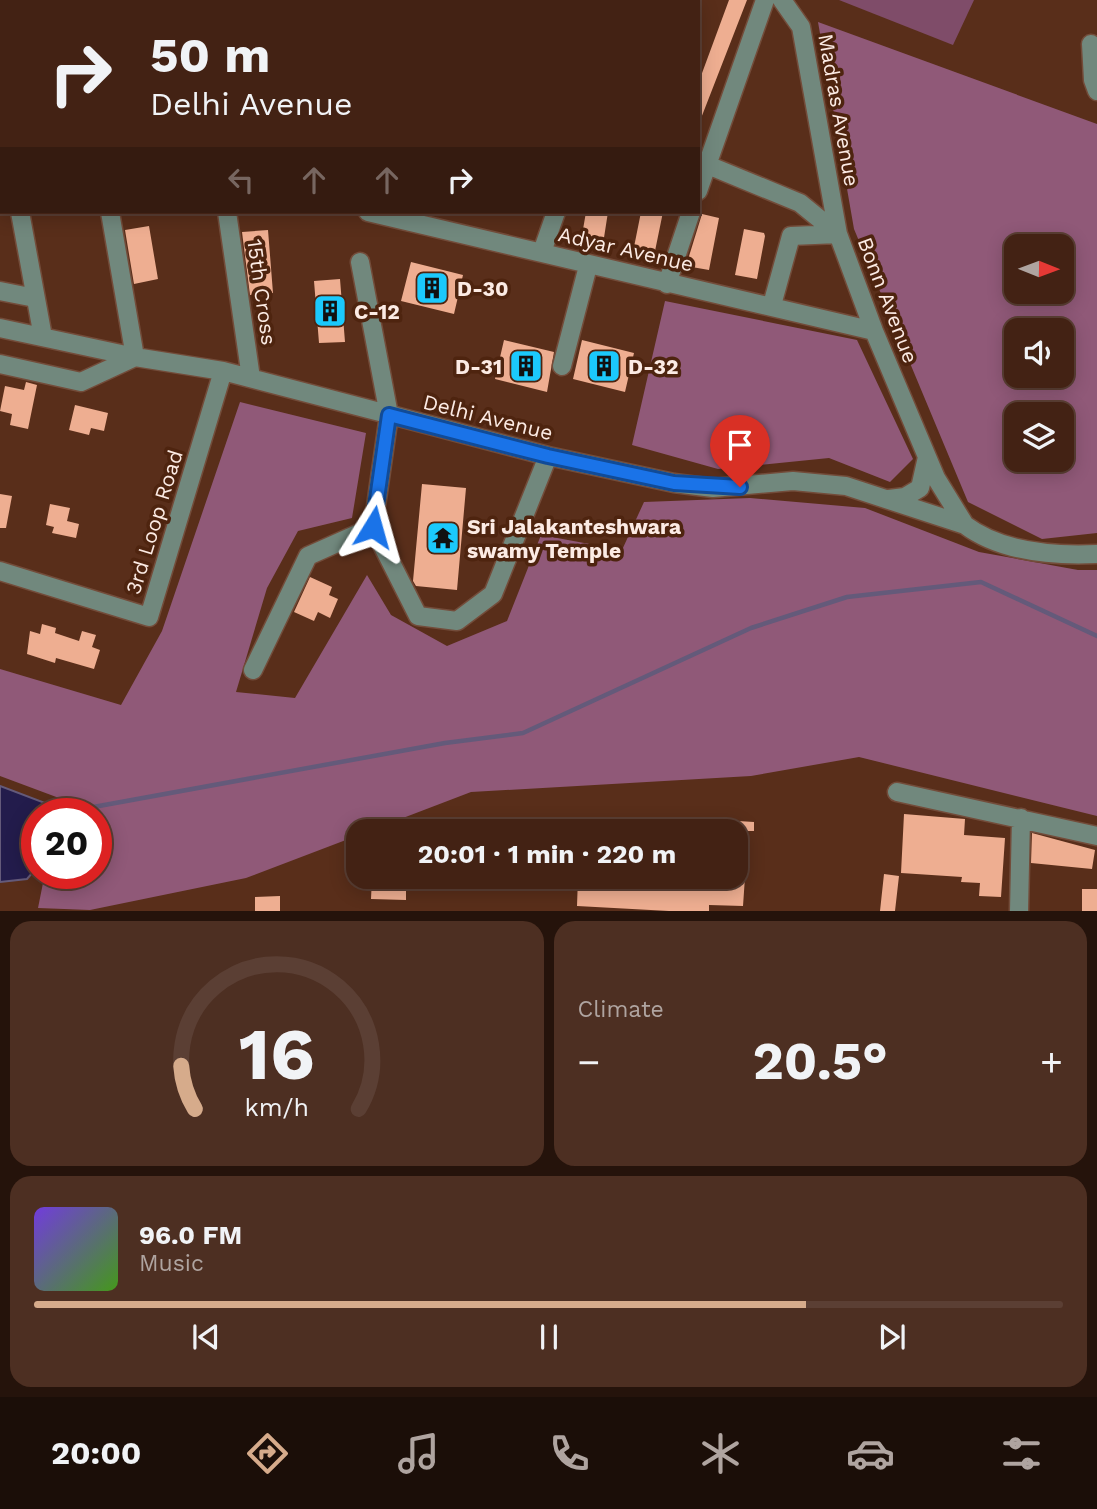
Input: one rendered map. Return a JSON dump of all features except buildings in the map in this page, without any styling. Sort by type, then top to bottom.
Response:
[{"type":"street","points":[[700,179],[703,162],[765,0]]},
{"type":"street","name":"Madras Avenue","points":[[782,0],[801,27],[838,234]]},
{"type":"street","points":[[1091,44],[1093,80],[1097,91]]},
{"type":"street","name":"Bonn Avenue","points":[[703,162],[800,203],[838,234],[874,331],[936,478],[965,525]]},
{"type":"street","points":[[20,214],[43,337]]},
{"type":"street","points":[[0,364],[81,382],[135,357],[110,214]]},
{"type":"street","name":"15th Cross","points":[[227,214],[251,378]]},
{"type":"street","name":"Adyar Avenue","points":[[387,214],[416,217],[588,266],[772,305],[874,331]]},
{"type":"street","points":[[541,252],[555,214]]},
{"type":"street","points":[[667,284],[690,214]]},
{"type":"street","points":[[772,305],[791,236],[838,234]]},
{"type":"street","points":[[360,262],[389,415],[373,527],[418,616],[457,621],[494,594],[548,456]]},
{"type":"street","points":[[562,366],[588,266]]},
{"type":"street","points":[[0,291],[35,298]]},
{"type":"street","name":"Delhi Avenue","points":[[0,328],[135,357],[223,371],[548,456],[700,486],[740,487],[793,481],[846,486],[965,525],[978,535],[1031,552],[1097,554]]},
{"type":"street","name":"3rd Loop Road","points":[[0,571],[149,617],[223,371]]},
{"type":"street","points":[[888,499],[905,497],[920,488],[927,457]]},
{"type":"street","points":[[253,670],[308,556],[373,527]]},
{"type":"street","points":[[897,792],[1097,836]]},
{"type":"street","points":[[1019,911],[1021,818]]},
{"type":"shaded area","points":[[839,0],[974,0],[953,45]]},
{"type":"shaded area","points":[[818,22],[1097,124],[1097,533],[1042,539],[968,502],[854,229]]},
{"type":"shaded area","points":[[665,301],[857,340],[913,459],[890,482],[829,458],[718,469],[632,445]]},
{"type":"shaded area","points":[[240,402],[366,433],[352,518],[298,531],[267,588],[236,692],[295,698],[367,575],[391,615],[447,646],[507,621],[541,535],[622,550],[644,502],[750,498],[865,508],[979,552],[1078,570],[1097,570],[1097,816],[859,757],[751,776],[471,792],[400,819],[346,819],[346,840],[246,878],[90,910],[38,908],[42,889],[112,889],[112,798],[59,798],[0,776],[0,669],[121,705],[162,631]]},
{"type":"shaded area","points":[[0,786],[32,798],[21,798],[21,880],[0,882]]},
{"type":"waterway","points":[[112,804],[445,743],[523,733],[751,628],[847,597],[981,582],[1097,636]]},
{"type":"place","name":"D-30","points":[[432,288]]},
{"type":"place","name":"C-12","points":[[330,311]]},
{"type":"place","name":"D-31","points":[[526,366]]},
{"type":"place","name":"D-32","points":[[604,366]]},
{"type":"place","name":"Sri Jalakanteshwara swamy Temple","points":[[443,538]]},
{"type":"route","points":[[373,527],[389,415],[548,456],[674,483],[713,488],[740,487]]}]
